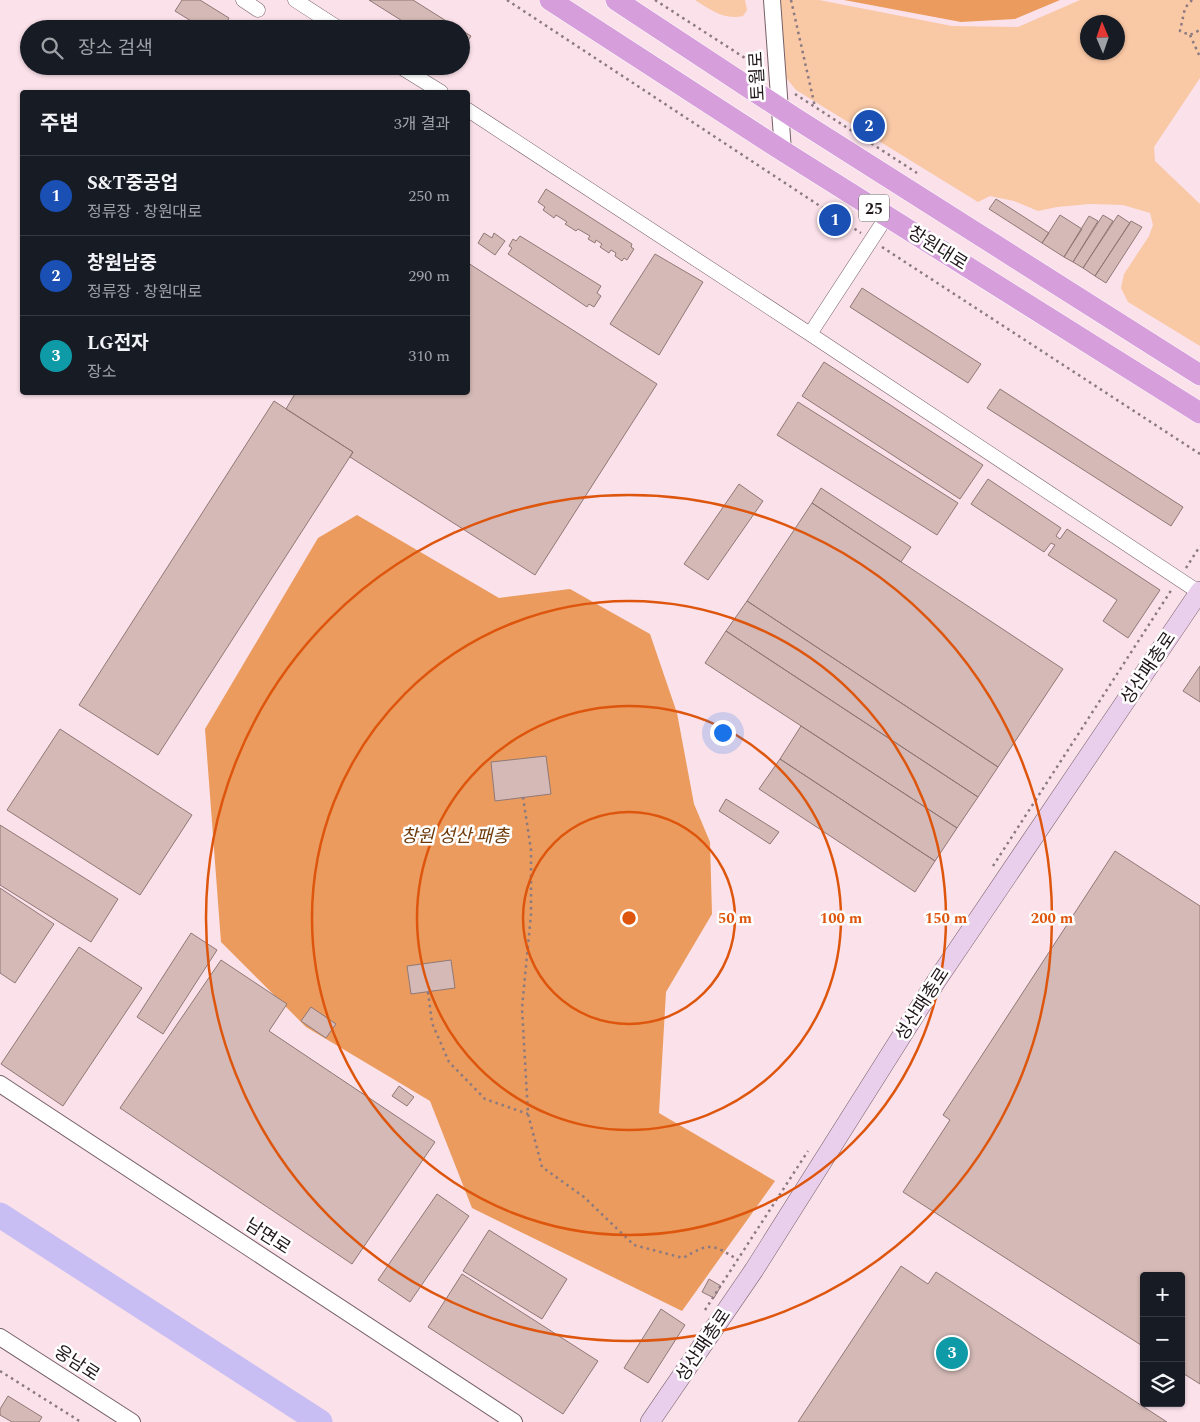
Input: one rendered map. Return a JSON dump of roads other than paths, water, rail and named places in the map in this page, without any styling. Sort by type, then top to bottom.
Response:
[{"type":"main road","name":"창원대로","points":[[550,0],[783,151],[1200,413]]},
{"type":"main road","name":"창원대로","points":[[616,0],[779,107],[1200,376]]},
{"type":"main road","name":"성산패총로","points":[[650,1422],[754,1270],[937,980],[1200,592]]},
{"type":"street","points":[[243,0],[258,10]]},
{"type":"street","points":[[295,0],[326,20]]},
{"type":"street","name":"토월로","points":[[772,0],[783,151]]},
{"type":"street","points":[[414,75],[438,90]]},
{"type":"street","points":[[470,111],[1200,592]]},
{"type":"street","points":[[810,334],[887,216]]},
{"type":"street","name":"남면로","points":[[0,1084],[514,1422]]},
{"type":"street","name":"웅남로","points":[[0,1337],[132,1422]]},
{"type":"waterway","points":[[0,1215],[320,1422]]},
{"type":"place","name":"창원남중","points":[[869,126]]},
{"type":"place","name":"S&T중공업","points":[[835,220]]},
{"type":"place","name":"LG전자","points":[[952,1353]]},
{"type":"park label","name":"창원 성산 패총","points":[[455,836]]}]
